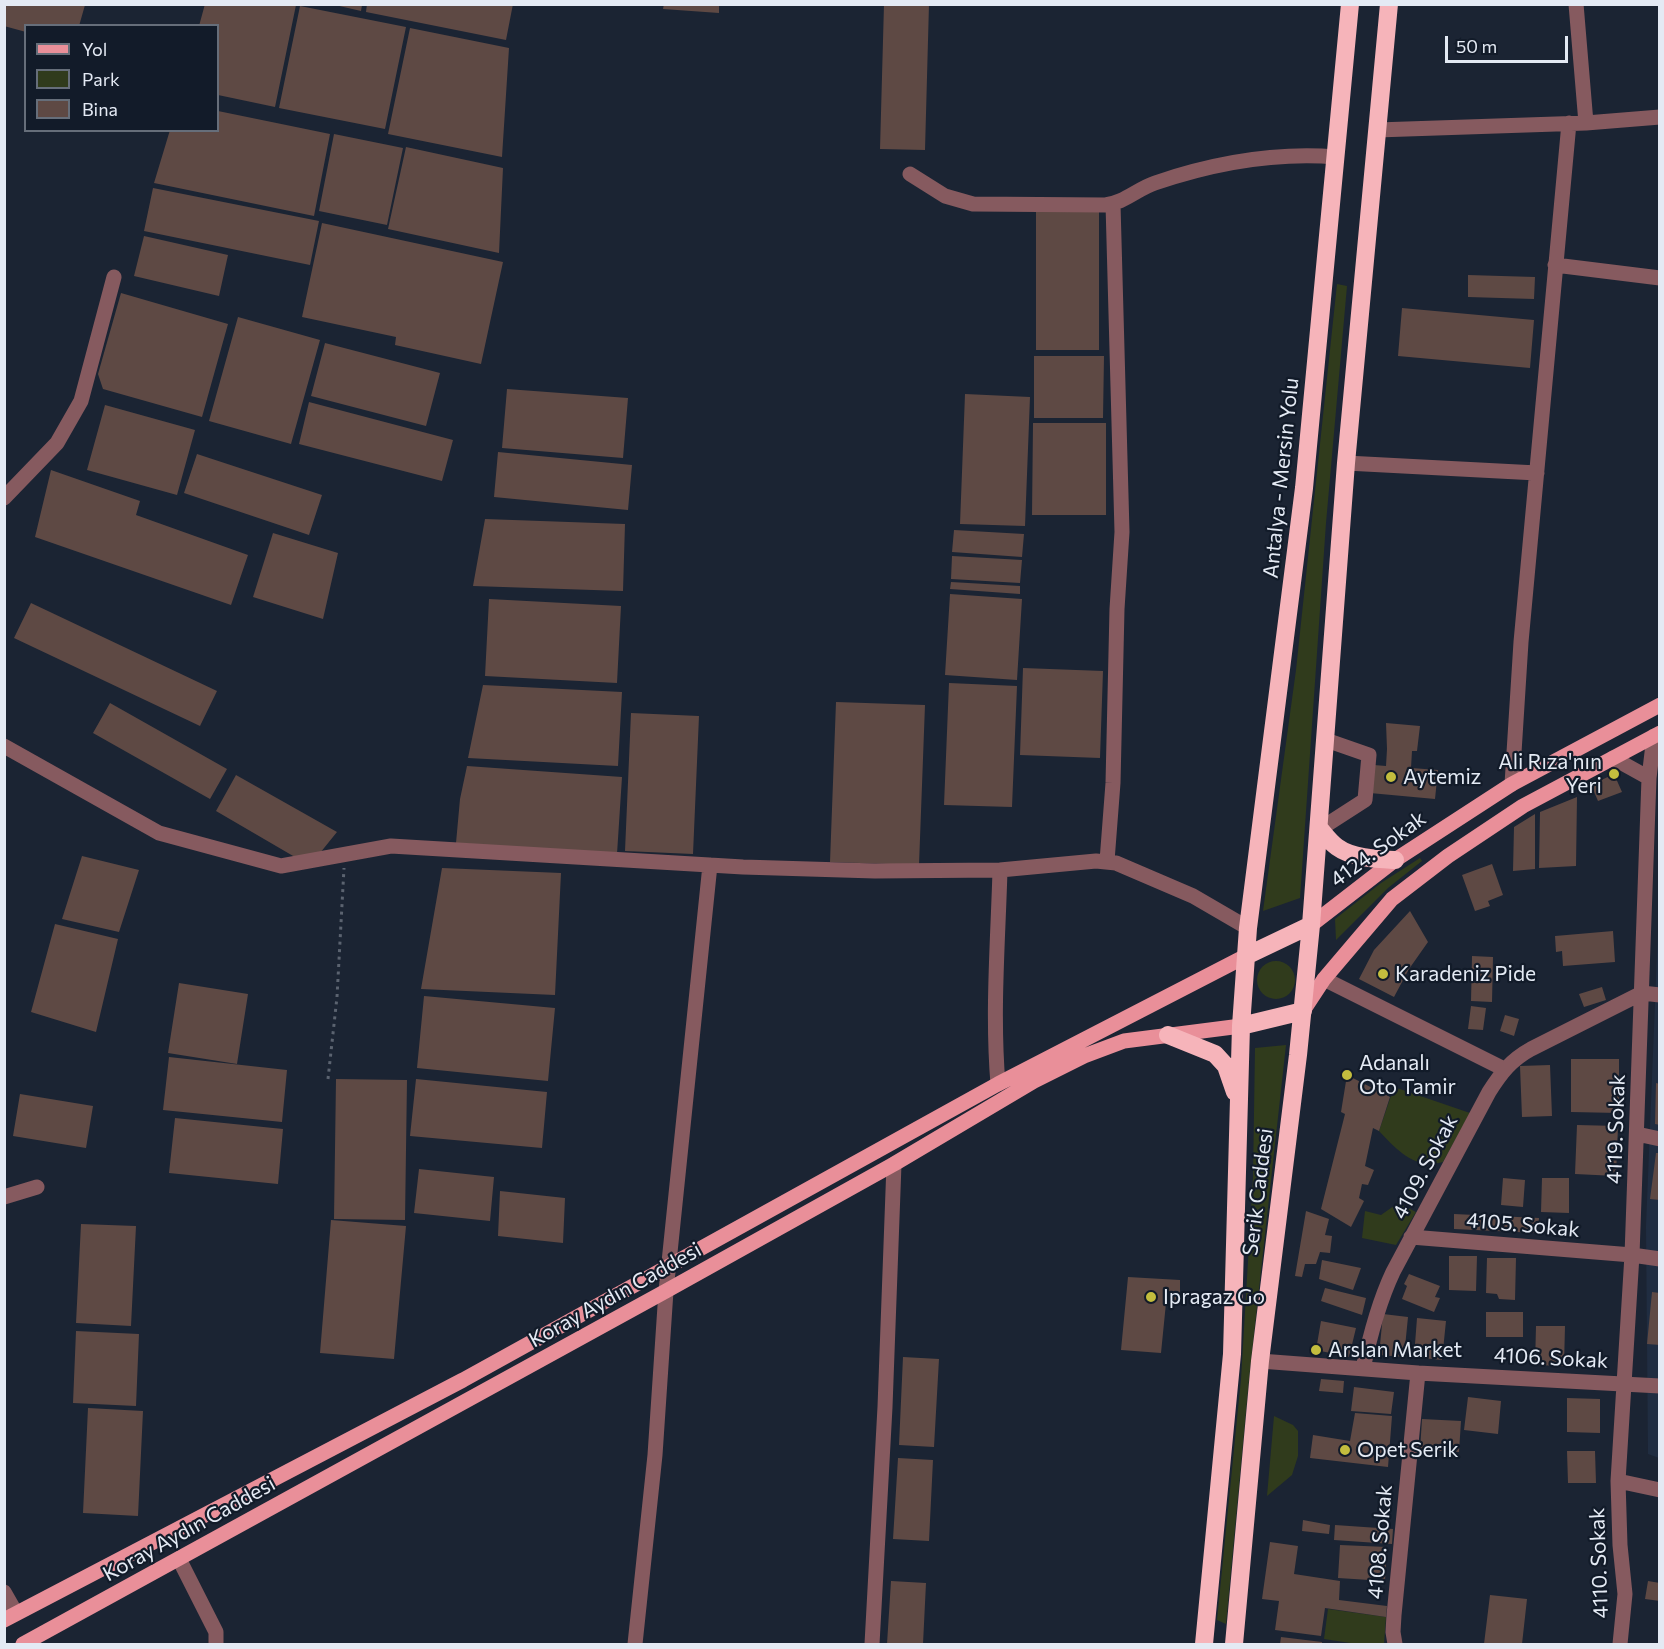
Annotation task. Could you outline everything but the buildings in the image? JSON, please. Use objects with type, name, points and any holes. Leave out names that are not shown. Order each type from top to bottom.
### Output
[{"type":"highway","name":"Antalya - Mersin Yolu","points":[[1246,956],[1304,488],[1350,4]]},
{"type":"highway","points":[[1246,956],[1311,925],[1347,463],[1389,4]]},
{"type":"highway","points":[[1320,828],[1336,847],[1347,852],[1395,860]]},
{"type":"highway","name":"Serik Caddesi","points":[[1234,1644],[1260,1360],[1303,1011],[1311,925]]},
{"type":"highway","name":"Serik Caddesi","points":[[1204,1644],[1232,1354],[1241,1026],[1246,956]]},
{"type":"highway","points":[[1241,1026],[1303,1011]]},
{"type":"highway","points":[[1168,1035],[1215,1054],[1226,1066],[1239,1102]]},
{"type":"main road","name":"4124. Sokak","points":[[1311,925],[1395,860],[1512,783],[1659,705]]},
{"type":"main road","points":[[1303,1011],[1324,979],[1392,900],[1439,864],[1523,806],[1657,735]]},
{"type":"main road","points":[[10,1616],[463,1380],[998,1084],[1246,956]]},
{"type":"main road","name":"Koray Aydın Caddesi","points":[[23,1644],[666,1291],[894,1164],[1034,1081],[1084,1056],[1124,1041],[1241,1026]]},
{"type":"street","points":[[1576,4],[1586,123]]},
{"type":"street","points":[[1377,130],[1586,123],[1659,117]]},
{"type":"street","points":[[1512,783],[1521,642],[1569,123]]},
{"type":"street","points":[[910,174],[945,196],[973,204],[1113,204],[1153,183],[1241,160],[1289,155],[1336,157]]},
{"type":"street","points":[[1107,861],[1113,783],[1122,532],[1113,204]]},
{"type":"street","points":[[1555,265],[1659,278]]},
{"type":"street","points":[[4,498],[57,443],[81,401],[114,277]]},
{"type":"street","points":[[1347,463],[1536,473]]},
{"type":"street","name":"4119. Sokak","points":[[1618,1481],[1632,1255],[1642,993],[1653,883],[1649,778],[1657,735]]},
{"type":"street","points":[[1320,828],[1365,801],[1369,755],[1326,740]]},
{"type":"street","points":[[4,746],[159,833],[281,866],[391,846],[710,865],[875,871],[1000,870],[1107,861],[1193,896],[1248,928]]},
{"type":"street","points":[[1613,758],[1649,778]]},
{"type":"street","points":[[634,1644],[655,1455],[666,1291],[710,865]]},
{"type":"street","points":[[998,1084],[996,1058],[1000,870]]},
{"type":"street","points":[[1324,979],[1504,1069]]},
{"type":"street","points":[[1642,993],[1659,995]]},
{"type":"street","name":"4109. Sokak","points":[[1363,1369],[1382,1296],[1411,1237],[1489,1092],[1504,1069],[1531,1049],[1642,993]]},
{"type":"street","points":[[1637,1134],[1659,1138]]},
{"type":"street","points":[[872,1644],[885,1407],[894,1164]]},
{"type":"street","points":[[4,1197],[38,1186]]},
{"type":"street","name":"4105. Sokak","points":[[1411,1237],[1659,1259]]},
{"type":"street","name":"4106. Sokak","points":[[1260,1360],[1418,1373],[1659,1386]]},
{"type":"street","name":"4108. Sokak","points":[[1395,1644],[1394,1615],[1418,1373]]},
{"type":"street","points":[[1618,1481],[1659,1490]]},
{"type":"street","name":"4110. Sokak","points":[[1618,1481],[1620,1545],[1625,1594],[1620,1644]]},
{"type":"street","points":[[180,1559],[216,1632],[216,1644]]},
{"type":"street","points":[[4,1592],[10,1616]]},
{"type":"path","points":[[328,1078],[337,997],[345,855]]},
{"type":"shaded area","points":[[1659,905],[1659,1458],[1648,1454],[1646,1226]]},
{"type":"green space","points":[[1337,284],[1347,286],[1326,523],[1300,898],[1263,911],[1296,670]]},
{"type":"green space","points":[[1420,858],[1422,861],[1388,888],[1336,940],[1335,919],[1381,883]]},
{"type":"green space","points":[[1276,961],[1290,966],[1295,980],[1290,994],[1276,999],[1262,994],[1257,980],[1262,966]]},
{"type":"green space","points":[[1286,1045],[1249,1379],[1226,1624],[1217,1620],[1241,1379],[1253,1177],[1255,1048]]},
{"type":"green space","points":[[1394,1087],[1470,1113],[1443,1162],[1433,1164],[1415,1161],[1407,1157],[1379,1131]]},
{"type":"green space","points":[[1398,1203],[1416,1212],[1396,1245],[1362,1238],[1365,1211],[1381,1215]]},
{"type":"green space","points":[[1274,1416],[1293,1425],[1298,1431],[1298,1456],[1292,1475],[1267,1496]]},
{"type":"green space","points":[[1328,1609],[1386,1617],[1384,1644],[1357,1644],[1324,1639]]},
{"type":"place","name":"Ali Rıza'nın Yeri","points":[[1614,774]]},
{"type":"place","name":"Aytemiz","points":[[1391,777]]},
{"type":"place","name":"Karadeniz Pide","points":[[1383,974]]},
{"type":"place","name":"Adanalı Oto Tamir","points":[[1347,1075]]},
{"type":"place","name":"Ipragaz Go","points":[[1151,1297]]},
{"type":"place","name":"Arslan Market","points":[[1316,1350]]},
{"type":"place","name":"Opet Serik","points":[[1345,1450]]}]
